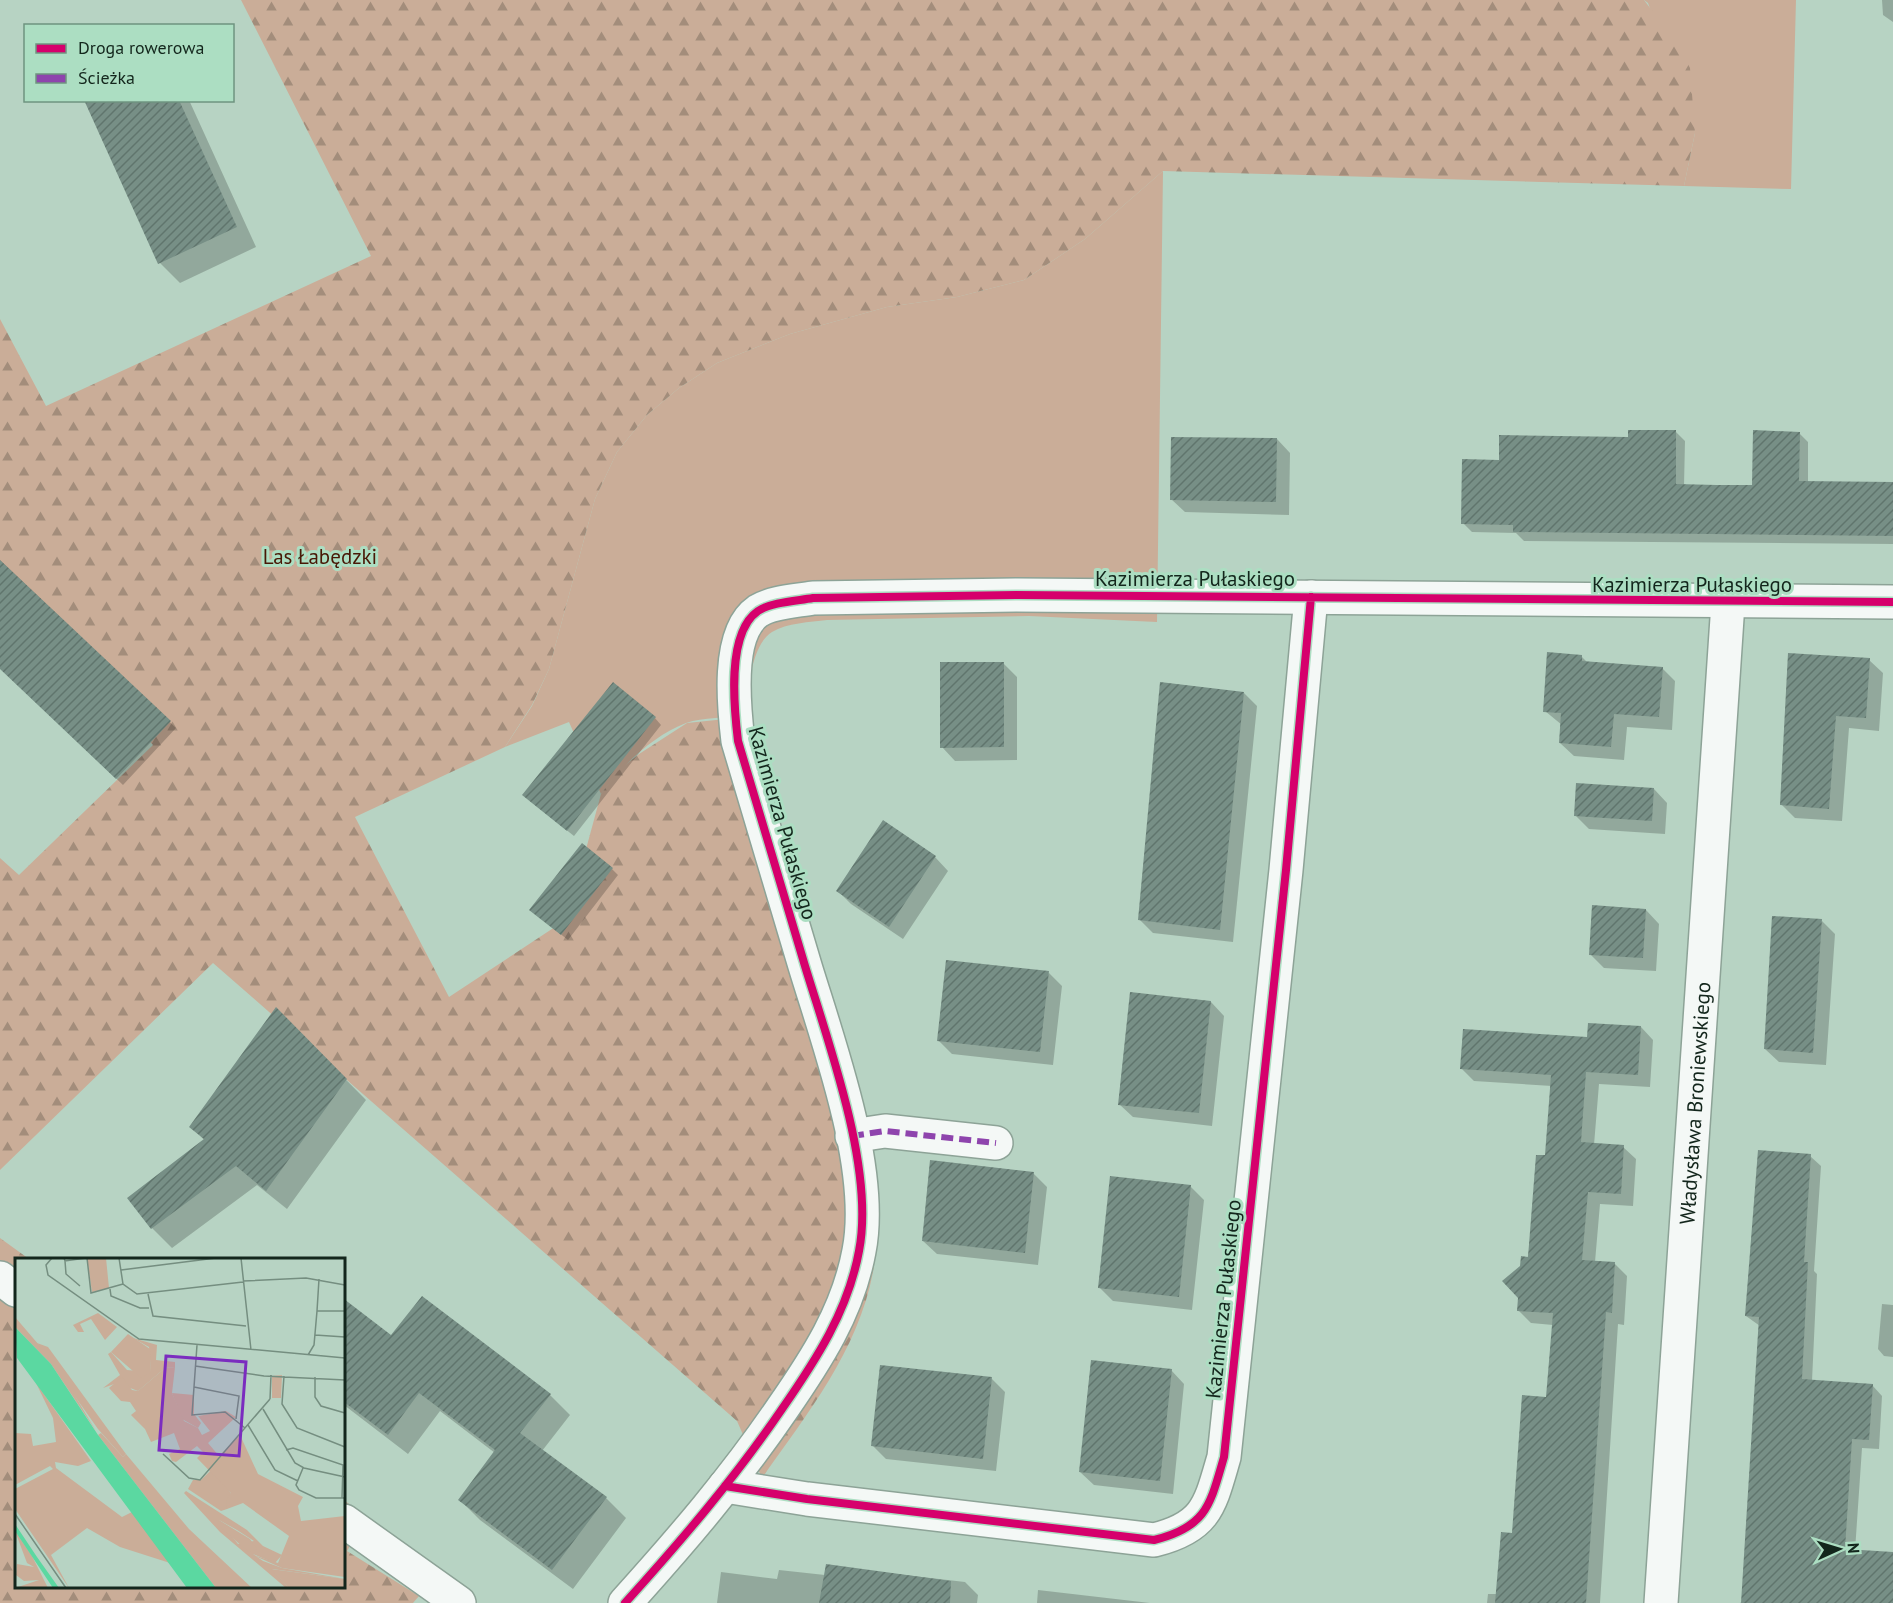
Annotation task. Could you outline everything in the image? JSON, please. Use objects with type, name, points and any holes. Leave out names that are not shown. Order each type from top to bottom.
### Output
[{"type":"street","name":"Kazimierza Pułaskiego","points":[[625,1603],[676,1547],[749,1457],[814,1362],[843,1308],[860,1250],[862,1177],[831,1051],[738,741],[732,694],[735,661],[743,631],[758,611],[813,598],[1016,595],[1728,603],[1893,602]]},
{"type":"street","name":"Kazimierza Pułaskiego","points":[[725,1486],[819,1500],[1154,1540],[1177,1534],[1198,1522],[1213,1496],[1224,1457],[1287,858],[1311,597]]},
{"type":"street","name":"Władysława Broniewskiego","points":[[1661,1603],[1728,603]]},
{"type":"street","points":[[852,1136],[885,1131],[996,1143]]},
{"type":"street","points":[[0,1278],[15,1289]]},
{"type":"street","points":[[345,1522],[459,1603]]},
{"type":"green space","name":"Las Łabędzki","points":[[241,0],[1644,0],[1676,42],[1690,68],[1695,133],[1684,186],[1163,171],[1085,239],[1024,280],[957,297],[887,307],[790,334],[717,363],[679,388],[647,415],[617,452],[595,499],[549,669],[532,705],[505,747],[355,817],[449,997],[567,919],[601,794],[618,771],[639,754],[687,723],[745,717],[875,1198],[873,1272],[856,1329],[829,1381],[762,1478],[737,1421],[213,963],[0,1170],[0,858],[19,875],[153,745],[0,578],[0,319],[46,406],[371,256]]},
{"type":"green space","points":[[1644,0],[1796,0],[1791,189],[1684,186],[1695,133],[1648,3]]},
{"type":"green space","points":[[1163,171],[1157,622],[1029,616],[827,620],[799,623],[772,632],[759,648],[752,671],[746,716],[700,720],[673,729],[639,753],[618,773],[601,794],[569,722],[505,747],[532,706],[549,669],[595,499],[617,452],[647,415],[679,388],[717,363],[790,334],[887,307],[957,297],[1024,280],[1085,239]]},
{"type":"green space","points":[[0,1238],[28,1258],[15,1258],[15,1588],[345,1588],[345,1501],[367,1518],[347,1551],[419,1596],[413,1603],[0,1603]]},
{"type":"building","points":[[85,102],[180,102],[237,227],[158,264]]},
{"type":"building","points":[[1628,430],[1676,430],[1676,484],[1717,485],[1752,485],[1753,430],[1800,432],[1799,481],[1893,482],[1893,536],[1513,532],[1513,525],[1461,524],[1462,459],[1499,460],[1499,435],[1628,437]]},
{"type":"building","points":[[1171,437],[1277,438],[1276,502],[1170,500]]},
{"type":"building","points":[[0,560],[171,721],[116,779],[0,669]]},
{"type":"building","points":[[1547,652],[1582,655],[1582,661],[1663,667],[1659,717],[1614,714],[1611,747],[1559,743],[1561,713],[1543,712]]},
{"type":"building","points":[[1788,653],[1870,658],[1866,718],[1836,716],[1829,809],[1780,805]]},
{"type":"building","points":[[940,662],[1004,662],[1004,747],[940,748]]},
{"type":"building","points":[[613,682],[656,717],[567,831],[522,795]]},
{"type":"building","points":[[1160,682],[1244,692],[1220,930],[1138,920]]},
{"type":"building","points":[[1576,783],[1654,788],[1652,821],[1574,816]]},
{"type":"building","points":[[883,820],[936,856],[889,927],[836,891]]},
{"type":"building","points":[[582,843],[613,868],[561,935],[529,910]]},
{"type":"building","points":[[1592,905],[1646,909],[1643,958],[1589,955]]},
{"type":"building","points":[[1772,916],[1822,919],[1813,1053],[1764,1049]]},
{"type":"building","points":[[946,960],[1049,971],[1040,1052],[937,1041]]},
{"type":"building","points":[[1130,992],[1211,1001],[1199,1113],[1118,1105]]},
{"type":"building","points":[[276,1007],[347,1079],[266,1191],[236,1166],[151,1229],[127,1198],[204,1139],[189,1127]]},
{"type":"building","points":[[1588,1023],[1641,1026],[1638,1075],[1586,1072],[1581,1142],[1624,1145],[1621,1194],[1588,1192],[1582,1260],[1615,1262],[1612,1313],[1606,1312],[1586,1603],[1495,1603],[1501,1532],[1512,1533],[1522,1395],[1546,1397],[1553,1313],[1517,1311],[1518,1298],[1502,1281],[1520,1266],[1521,1256],[1528,1257],[1536,1155],[1545,1155],[1551,1075],[1460,1069],[1463,1029],[1587,1037]]},
{"type":"building","points":[[1758,1150],[1811,1154],[1804,1262],[1808,1262],[1802,1379],[1873,1384],[1869,1440],[1852,1439],[1845,1549],[1893,1552],[1893,1603],[1741,1603],[1759,1317],[1745,1316]]},
{"type":"building","points":[[930,1160],[1034,1172],[1025,1253],[922,1241]]},
{"type":"building","points":[[1110,1176],[1191,1185],[1179,1297],[1098,1288]]},
{"type":"building","points":[[422,1296],[551,1394],[520,1433],[607,1497],[552,1570],[458,1500],[495,1450],[419,1393],[388,1435],[345,1403],[345,1300],[391,1335]]},
{"type":"building","points":[[1091,1360],[1172,1369],[1160,1481],[1079,1472]]},
{"type":"building","points":[[880,1365],[992,1377],[983,1459],[871,1446]]},
{"type":"building","points":[[826,1564],[951,1581],[950,1603],[819,1603]]},
{"type":"marked path","points":[[852,1136],[885,1131],[996,1143]]},
{"type":"cycle path","points":[[625,1603],[687,1533],[764,1435],[795,1391],[839,1314],[854,1273],[859,1251],[862,1219],[861,1183],[847,1108],[738,741],[734,672],[741,636],[748,622],[758,611],[777,604],[813,598],[1016,595],[1893,602]]},
{"type":"cycle path","points":[[725,1486],[807,1499],[1154,1540],[1172,1535],[1185,1528],[1204,1512],[1215,1488],[1224,1457],[1286,870],[1311,597]]}]
